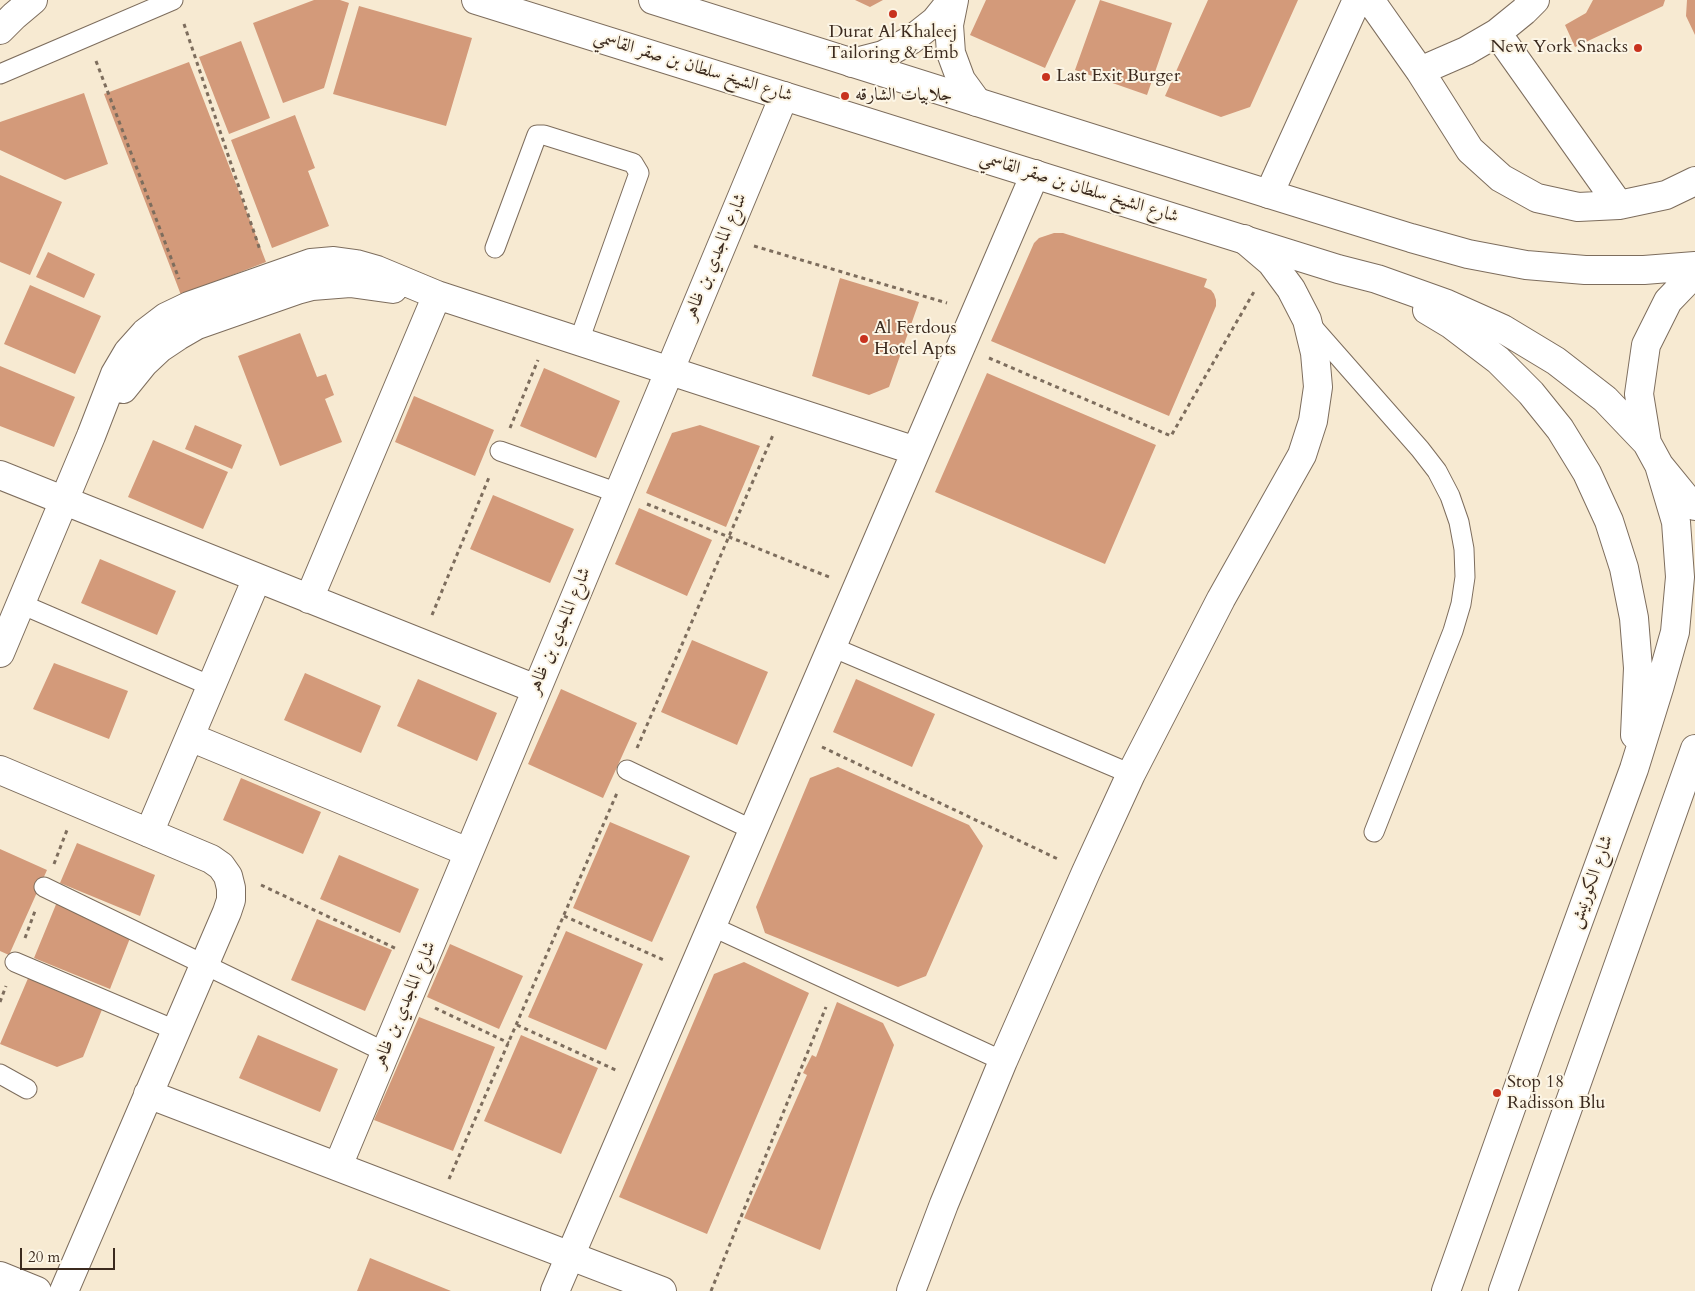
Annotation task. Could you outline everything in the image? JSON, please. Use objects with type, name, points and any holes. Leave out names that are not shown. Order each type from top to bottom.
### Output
[{"type":"street","points":[[0,30],[34,0]]},
{"type":"street","name":"شارع الشيخ سلطان بن صقر القاسمي","points":[[476,0],[1377,279],[1448,304],[1503,330],[1556,361],[1605,399],[1653,454],[1690,503],[1695,506]]},
{"type":"street","points":[[653,0],[689,6],[852,63],[1269,194],[1468,254],[1526,265],[1585,270],[1644,270],[1695,266]]},
{"type":"street","points":[[852,63],[882,55],[911,40],[935,21],[953,0]]},
{"type":"street","points":[[953,0],[949,24],[950,53],[961,80],[977,102]]},
{"type":"street","points":[[1269,194],[1357,0]]},
{"type":"street","points":[[1370,0],[1420,71],[1470,150],[1501,178],[1537,198],[1578,207],[1619,205],[1666,195],[1695,181]]},
{"type":"street","points":[[1420,71],[1466,51],[1497,33],[1535,0]]},
{"type":"street","points":[[1497,33],[1619,205]]},
{"type":"street","name":"شارع الماجدي بن ظاهر","points":[[338,1166],[784,96]]},
{"type":"street","points":[[555,1291],[1035,174]]},
{"type":"street","points":[[911,1291],[944,1204],[1003,1061],[1131,774],[1221,599],[1302,454],[1313,421],[1318,387],[1315,353],[1306,320],[1291,289],[1270,262],[1244,239]]},
{"type":"street","points":[[91,436],[130,380],[160,348],[255,289],[312,263],[334,261],[356,264],[377,270],[436,296],[916,451]]},
{"type":"street","name":"شارع الكورنيش","points":[[1446,1291],[1634,769],[1675,632],[1680,577],[1676,522],[1653,454],[1639,394],[1646,345],[1668,301],[1695,273]]},
{"type":"street","points":[[1377,279],[1452,325],[1498,360],[1531,393],[1560,429],[1587,473],[1609,521],[1624,568],[1634,618],[1638,668],[1634,769]]},
{"type":"street","points":[[0,653],[115,374],[128,352],[145,333],[166,317],[189,306],[255,289]]},
{"type":"street","points":[[309,599],[436,296]]},
{"type":"street","points":[[0,475],[536,689]]},
{"type":"street","points":[[149,833],[257,578]]},
{"type":"street","points":[[190,737],[468,852]]},
{"type":"street","points":[[1503,1291],[1695,749]]},
{"type":"street","points":[[0,770],[211,859],[221,866],[228,876],[231,888],[231,900],[64,1291]]},
{"type":"street","points":[[148,1094],[662,1291]]},
{"type":"street","points":[[0,1276],[37,1291]]},
{"type":"lane","points":[[0,74],[172,0]]},
{"type":"lane","points":[[495,248],[537,135],[544,135],[632,163],[639,173],[579,342]]},
{"type":"lane","points":[[1306,320],[1420,449],[1437,472],[1450,496],[1459,522],[1464,550],[1465,577],[1461,604],[1453,631],[1374,832]]},
{"type":"lane","points":[[500,451],[618,493]]},
{"type":"lane","points":[[21,604],[211,686]]},
{"type":"lane","points":[[832,647],[1131,774]]},
{"type":"lane","points":[[627,770],[753,830]]},
{"type":"lane","points":[[44,887],[385,1052]]},
{"type":"lane","points":[[711,926],[1003,1061]]},
{"type":"lane","points":[[15,962],[175,1030]]},
{"type":"lane","points":[[0,1074],[27,1089]]},
{"type":"path","points":[[182,18],[255,289]]},
{"type":"path","points":[[87,37],[189,306]]},
{"type":"path","points":[[724,237],[976,312]]},
{"type":"path","points":[[961,346],[1170,436],[1270,262]]},
{"type":"path","points":[[421,643],[549,332]]},
{"type":"path","points":[[438,1205],[784,408]]},
{"type":"path","points":[[618,493],[857,588]]},
{"type":"path","points":[[794,734],[1086,872]]},
{"type":"path","points":[[221,866],[423,961]]},
{"type":"path","points":[[564,916],[692,972]]},
{"type":"path","points":[[711,1291],[836,983]]},
{"type":"path","points":[[408,996],[509,1043]]},
{"type":"path","points":[[517,1024],[644,1082]]},
{"type":"building","points":[[314,0],[340,0],[349,3],[324,88],[283,103],[253,23]]},
{"type":"building","points":[[855,0],[883,0],[870,7]]},
{"type":"building","points":[[986,0],[1076,0],[1045,68],[970,35]]},
{"type":"building","points":[[1100,0],[1172,23],[1147,95],[1075,70]]},
{"type":"building","points":[[1208,0],[1298,0],[1250,107],[1221,117],[1165,96]]},
{"type":"building","points":[[1593,0],[1665,0],[1663,6],[1575,47],[1565,25],[1586,13]]},
{"type":"building","points":[[1687,0],[1695,0],[1695,35],[1686,16]]},
{"type":"building","points":[[359,6],[472,38],[446,126],[333,94]]},
{"type":"building","points":[[241,41],[270,118],[229,134],[199,57]]},
{"type":"building","points":[[189,62],[266,262],[181,295],[104,94]]},
{"type":"building","points":[[84,93],[108,164],[65,180],[0,150],[0,122]]},
{"type":"building","points":[[295,115],[315,168],[308,171],[329,226],[272,248],[231,140]]},
{"type":"building","points":[[0,175],[62,202],[30,275],[0,262]]},
{"type":"building","points":[[1054,233],[1063,233],[1207,279],[1204,287],[1211,290],[1214,294],[1216,306],[1169,416],[991,341],[1034,243],[1039,238]]},
{"type":"building","points":[[48,252],[95,274],[84,298],[36,277]]},
{"type":"building","name":"Al Ferdous Hotel Apts","points":[[840,278],[919,302],[889,387],[869,395],[812,376]]},
{"type":"building","points":[[30,285],[101,316],[75,374],[4,344]]},
{"type":"building","points":[[300,333],[317,377],[326,374],[334,395],[325,399],[342,442],[280,466],[238,356]]},
{"type":"building","points":[[0,366],[75,397],[54,447],[0,426]]},
{"type":"building","points":[[544,368],[620,401],[596,458],[520,426]]},
{"type":"building","points":[[987,373],[1156,445],[1105,564],[935,492]]},
{"type":"building","points":[[414,396],[494,430],[475,476],[395,442]]},
{"type":"building","points":[[195,425],[242,445],[232,469],[185,449]]},
{"type":"building","points":[[700,425],[760,446],[726,527],[646,493],[672,433]]},
{"type":"building","points":[[153,440],[228,472],[203,529],[128,497]]},
{"type":"building","points":[[493,495],[574,529],[550,583],[470,549]]},
{"type":"building","points":[[639,508],[712,540],[687,596],[615,564]]},
{"type":"building","points":[[100,559],[176,591],[157,635],[81,603]]},
{"type":"building","points":[[692,640],[768,672],[737,745],[661,712]]},
{"type":"building","points":[[54,663],[128,691],[109,739],[33,709]]},
{"type":"building","points":[[305,673],[381,706],[361,753],[284,720]]},
{"type":"building","points":[[418,679],[497,713],[477,761],[397,726]]},
{"type":"building","points":[[856,679],[935,714],[912,767],[833,732]]},
{"type":"building","points":[[561,689],[637,723],[603,798],[528,764]]},
{"type":"building","points":[[838,767],[969,825],[983,846],[926,976],[898,987],[765,933],[756,907],[810,778]]},
{"type":"building","points":[[241,778],[321,812],[303,854],[223,820]]},
{"type":"building","points":[[610,822],[690,856],[652,942],[573,908]]},
{"type":"building","points":[[77,843],[155,875],[140,916],[60,883]]},
{"type":"building","points":[[0,849],[47,870],[9,955],[0,951]]},
{"type":"building","points":[[339,855],[419,889],[400,933],[320,899]]},
{"type":"building","points":[[57,902],[132,933],[110,989],[34,958]]},
{"type":"building","points":[[317,919],[392,950],[365,1011],[291,980]]},
{"type":"building","points":[[566,931],[643,964],[606,1050],[528,1017]]},
{"type":"building","points":[[450,944],[523,976],[499,1029],[427,997]]},
{"type":"building","points":[[744,962],[809,993],[707,1234],[619,1197],[714,974]]},
{"type":"building","points":[[29,976],[103,1007],[83,1057],[57,1067],[0,1044]]},
{"type":"building","points":[[837,1002],[883,1023],[894,1045],[820,1250],[744,1218],[807,1075],[803,1073],[812,1055],[816,1057]]},
{"type":"building","points":[[419,1017],[495,1047],[453,1151],[374,1120]]},
{"type":"building","points":[[258,1035],[338,1069],[320,1112],[239,1078]]},
{"type":"building","points":[[521,1035],[598,1068],[561,1154],[484,1121]]},
{"type":"building","points":[[370,1258],[451,1291],[357,1291]]},
{"type":"place","name":"Durat Al Khaleej Tailoring & Emb","points":[[893,14]]},
{"type":"place","name":"New York Snacks","points":[[1638,48]]},
{"type":"place","name":"Last Exit Burger","points":[[1046,77]]},
{"type":"place","name":"جلابيات الشارقه","points":[[845,96]]},
{"type":"place","name":"Al Ferdous Hotel Apts","points":[[864,339]]},
{"type":"place","name":"Stop 18 Radisson Blu","points":[[1497,1093]]}]
